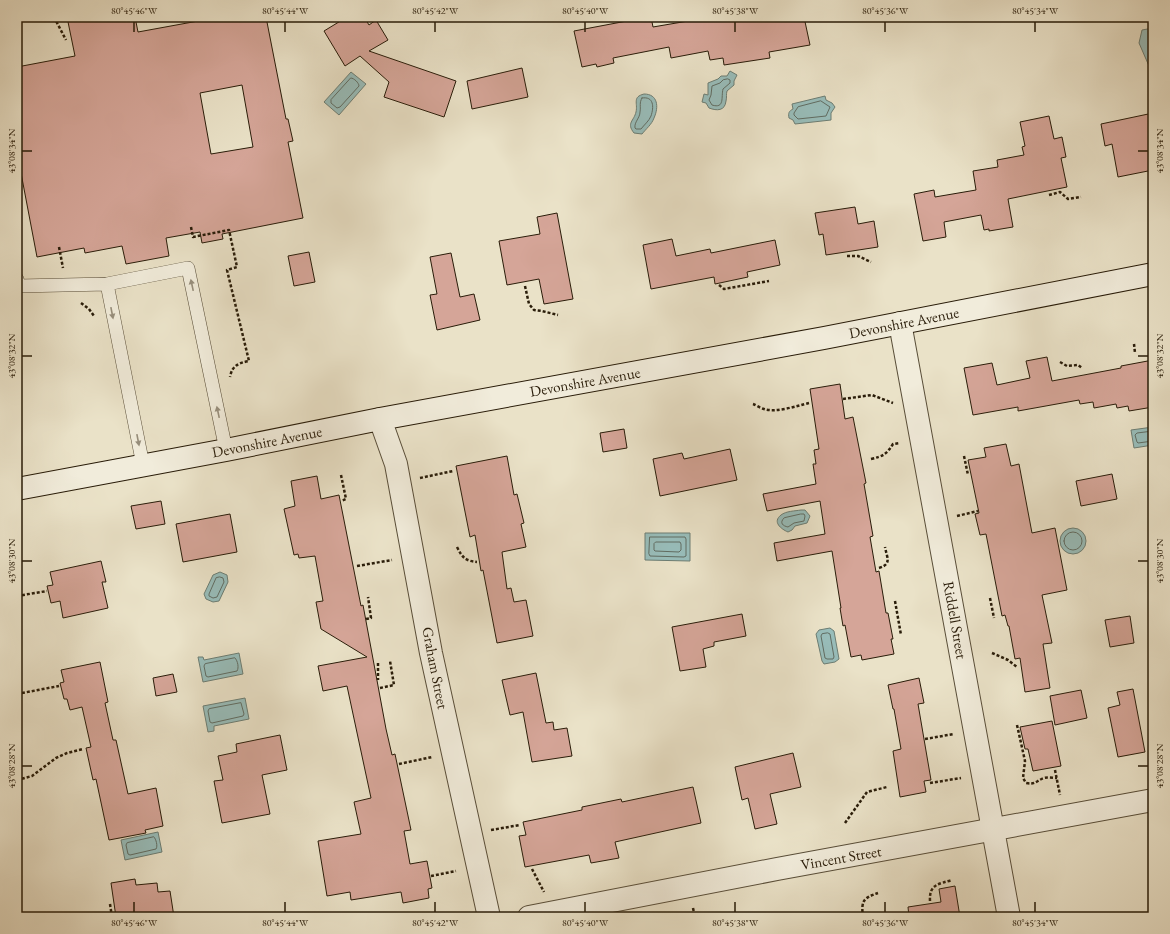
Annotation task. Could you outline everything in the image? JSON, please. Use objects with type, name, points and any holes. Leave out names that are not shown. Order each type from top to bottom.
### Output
[{"type":"street","name":"Devonshire Avenue","points":[[17,489],[226,450],[380,419],[900,323],[1153,274]]},
{"type":"street","name":"Riddell Street","points":[[900,323],[1009,917]]},
{"type":"street","name":"Graham Street","points":[[380,419],[396,464],[400,482],[431,653],[489,917]]},
{"type":"street","name":"Vincent Street","points":[[529,917],[1153,800]]},
{"type":"lane","points":[[17,280],[18,286],[107,284],[188,268],[226,450]]},
{"type":"lane","points":[[107,284],[143,465]]},
{"type":"path","points":[[54,17],[66,40]]},
{"type":"path","points":[[1049,195],[1060,192],[1068,199],[1081,197]]},
{"type":"path","points":[[191,228],[193,237],[229,230],[237,267],[227,270],[249,361],[239,363],[231,371],[230,378]]},
{"type":"path","points":[[59,247],[70,301],[81,302],[89,309],[96,319]]},
{"type":"path","points":[[847,256],[858,256],[871,262]]},
{"type":"path","points":[[719,285],[724,289],[769,281]]},
{"type":"path","points":[[525,286],[529,304],[534,310],[542,310],[558,315]]},
{"type":"path","points":[[1134,344],[1135,353]]},
{"type":"path","points":[[1060,362],[1067,366],[1078,365],[1082,368]]},
{"type":"path","points":[[843,399],[872,395],[892,403],[914,400]]},
{"type":"path","points":[[753,404],[768,410],[809,403]]},
{"type":"path","points":[[871,459],[880,457],[887,453],[893,444],[921,439]]},
{"type":"path","points":[[964,456],[968,475]]},
{"type":"path","points":[[400,482],[453,471]]},
{"type":"path","points":[[341,475],[346,500],[341,501]]},
{"type":"path","points":[[953,518],[978,511]]},
{"type":"path","points":[[457,547],[462,557],[467,560],[477,562]]},
{"type":"path","points":[[879,568],[886,566],[888,561],[885,547]]},
{"type":"path","points":[[357,566],[393,559]]},
{"type":"path","points":[[17,596],[47,591]]},
{"type":"path","points":[[366,619],[371,618],[368,597]]},
{"type":"path","points":[[990,598],[994,618]]},
{"type":"path","points":[[895,601],[901,635]]},
{"type":"path","points":[[992,653],[1008,660],[1016,667]]},
{"type":"path","points":[[380,688],[394,685],[390,661]]},
{"type":"path","points":[[378,663],[378,680]]},
{"type":"path","points":[[17,694],[59,686]]},
{"type":"path","points":[[1017,725],[1025,761],[1023,778],[1026,783],[1031,784],[1042,778],[1048,777],[1057,778]]},
{"type":"path","points":[[925,739],[975,731]]},
{"type":"path","points":[[17,780],[32,776],[56,758],[82,749]]},
{"type":"path","points":[[399,764],[433,757]]},
{"type":"path","points":[[1055,770],[1061,800]]},
{"type":"path","points":[[930,783],[983,774]]},
{"type":"path","points":[[846,823],[866,792],[887,787]]},
{"type":"path","points":[[471,834],[520,825]]},
{"type":"path","points":[[431,876],[462,869]]},
{"type":"path","points":[[930,901],[930,893],[933,888],[952,880]]},
{"type":"path","points":[[863,917],[862,908],[866,897],[878,893]]},
{"type":"path","points":[[110,904],[112,917]]},
{"type":"water","points":[[1153,28],[1153,65],[1149,66],[1139,43],[1142,30]]},
{"type":"water","points":[[730,71],[737,75],[734,85],[727,91],[724,107],[718,110],[709,108],[706,103],[702,102],[704,94],[708,95],[708,83],[718,79],[721,76],[727,76]]},
{"type":"water","points":[[351,72],[366,84],[339,115],[324,102]]},
{"type":"water","points":[[644,94],[652,96],[655,99],[657,106],[656,114],[652,122],[642,134],[634,133],[631,127],[631,122],[636,112],[636,101],[640,95]]},
{"type":"water","points":[[825,96],[826,100],[832,103],[835,107],[831,113],[831,120],[795,124],[793,120],[789,118],[789,112],[793,109],[792,104]]},
{"type":"water","points":[[1153,427],[1153,445],[1134,448],[1131,430]]},
{"type":"water","points":[[805,510],[810,516],[807,523],[795,526],[788,532],[778,525],[777,520],[781,515],[788,512]]},
{"type":"water","points":[[1073,528],[1082,532],[1086,541],[1082,550],[1073,554],[1064,550],[1060,541],[1064,532]]},
{"type":"water","points":[[645,533],[690,533],[690,561],[645,560]]},
{"type":"water","points":[[220,572],[227,575],[228,582],[219,601],[213,602],[206,599],[204,594],[213,575]]},
{"type":"water","points":[[830,628],[834,631],[839,659],[835,662],[824,664],[816,634],[819,630]]},
{"type":"water","points":[[239,653],[243,674],[203,682],[198,657],[203,657],[204,660]]},
{"type":"water","points":[[245,698],[249,719],[214,726],[214,731],[208,732],[203,706]]},
{"type":"water","points":[[158,832],[162,852],[125,860],[121,840]]},
{"type":"building","points":[[67,17],[135,17],[138,32],[220,17],[266,17],[286,119],[288,119],[293,141],[288,142],[303,218],[222,234],[223,239],[202,243],[200,232],[166,238],[169,256],[126,264],[122,246],[85,253],[84,248],[37,257],[17,152],[17,67],[75,56]],"holes":[[[242,85],[253,147],[211,154],[200,93]]]},
{"type":"building","points":[[347,17],[364,17],[369,25],[376,20],[388,40],[369,51],[456,81],[444,117],[384,97],[389,82],[360,56],[345,66],[324,31]]},
{"type":"building","points":[[651,17],[653,27],[688,21],[688,17],[804,17],[810,45],[769,52],[770,58],[724,65],[723,58],[710,60],[708,51],[671,58],[669,47],[613,58],[614,63],[597,67],[596,64],[582,67],[574,31]]},
{"type":"building","points":[[522,68],[528,97],[472,109],[467,81]]},
{"type":"building","points":[[1153,113],[1153,170],[1118,177],[1112,144],[1105,146],[1101,124]]},
{"type":"building","points":[[1049,116],[1054,139],[1062,137],[1066,157],[1061,158],[1067,187],[1008,199],[1013,227],[989,231],[989,229],[984,230],[981,215],[944,222],[946,237],[923,241],[914,194],[934,190],[935,197],[976,190],[973,171],[998,167],[997,160],[1024,155],[1022,147],[1025,146],[1020,122]]},
{"type":"building","points":[[855,207],[858,224],[874,221],[878,247],[826,255],[823,234],[819,235],[815,213]]},
{"type":"building","points":[[557,213],[573,299],[544,304],[539,279],[507,285],[499,241],[540,234],[537,217]]},
{"type":"building","points":[[672,239],[676,256],[710,249],[711,253],[775,240],[780,265],[747,272],[748,277],[715,284],[714,277],[651,289],[643,245]]},
{"type":"building","points":[[309,252],[315,282],[294,286],[288,256]]},
{"type":"building","points":[[451,253],[460,297],[474,294],[480,320],[437,330],[430,295],[437,294],[430,257]]},
{"type":"building","points":[[1047,357],[1052,381],[1121,368],[1121,366],[1153,360],[1153,407],[1129,411],[1128,406],[1117,408],[1116,404],[1094,408],[1093,402],[1080,404],[1079,400],[1018,411],[1018,407],[973,415],[964,368],[992,363],[997,385],[1030,378],[1026,361]]},
{"type":"building","points":[[840,384],[845,419],[853,417],[866,483],[864,484],[873,536],[870,537],[876,572],[879,571],[886,613],[888,613],[893,639],[891,639],[894,654],[862,660],[861,655],[851,657],[845,625],[843,626],[832,551],[777,561],[774,543],[825,534],[820,501],[767,511],[763,494],[816,484],[813,464],[816,464],[814,450],[819,449],[810,389]]},
{"type":"building","points":[[624,429],[627,448],[603,452],[600,433]]},
{"type":"building","points":[[1006,444],[1011,466],[1019,464],[1032,533],[1055,528],[1067,590],[1042,595],[1052,643],[1043,644],[1050,688],[1025,692],[1020,658],[1015,659],[1009,626],[1005,615],[1002,616],[986,534],[980,535],[975,514],[979,513],[968,460],[986,457],[984,448]]},
{"type":"building","points":[[730,449],[737,480],[660,496],[653,459],[682,453],[684,459]]},
{"type":"building","points":[[507,456],[514,495],[517,494],[524,523],[521,524],[526,547],[502,552],[507,589],[511,588],[514,602],[526,600],[533,636],[497,643],[483,570],[481,571],[475,535],[470,537],[456,466]]},
{"type":"building","points":[[1112,474],[1117,499],[1081,506],[1076,481]]},
{"type":"building","points":[[317,476],[321,499],[339,495],[361,606],[363,605],[386,729],[392,755],[395,754],[411,830],[404,831],[410,864],[427,861],[432,888],[428,889],[429,898],[403,903],[401,892],[351,900],[350,892],[327,896],[318,841],[361,834],[354,802],[371,798],[347,686],[323,691],[318,666],[367,657],[321,629],[316,602],[323,601],[315,556],[299,558],[298,554],[294,555],[284,509],[295,506],[291,481]]},
{"type":"building","points":[[161,501],[165,524],[136,529],[131,506]]},
{"type":"building","points":[[230,514],[237,552],[183,562],[176,524]]},
{"type":"building","points":[[101,561],[106,582],[102,582],[108,608],[63,618],[60,601],[51,603],[47,586],[53,585],[50,572]]},
{"type":"building","points":[[742,614],[746,636],[714,642],[714,646],[703,649],[706,667],[680,671],[672,627]]},
{"type":"building","points":[[1130,616],[1134,643],[1110,647],[1105,620]]},
{"type":"building","points":[[100,662],[108,702],[105,703],[113,740],[116,740],[128,794],[156,788],[163,826],[145,830],[146,833],[109,840],[96,779],[93,780],[86,748],[91,747],[82,707],[70,710],[67,699],[64,699],[60,683],[64,682],[61,670]]},
{"type":"building","points":[[536,673],[546,723],[553,722],[554,730],[567,728],[572,756],[532,762],[523,712],[510,715],[502,680]]},
{"type":"building","points":[[173,674],[177,692],[156,696],[153,678]]},
{"type":"building","points":[[919,678],[924,703],[918,704],[931,780],[924,781],[926,792],[900,797],[893,751],[901,749],[888,685]]},
{"type":"building","points":[[1133,689],[1145,752],[1118,757],[1108,708],[1120,705],[1117,692]]},
{"type":"building","points":[[1081,690],[1087,718],[1055,725],[1050,696]]},
{"type":"building","points":[[1052,721],[1061,766],[1033,771],[1028,749],[1025,749],[1020,727]]},
{"type":"building","points":[[280,735],[287,770],[262,775],[270,814],[222,823],[214,781],[223,780],[218,756],[237,752],[236,744]]},
{"type":"building","points":[[793,753],[801,787],[770,794],[777,824],[755,829],[748,798],[742,800],[735,767]]},
{"type":"building","points":[[693,787],[701,823],[615,842],[619,858],[591,863],[589,855],[525,867],[519,836],[526,835],[523,822],[582,810],[582,807],[621,799],[622,802]]},
{"type":"building","points":[[135,879],[136,885],[157,883],[158,892],[170,891],[174,917],[116,917],[111,883]]},
{"type":"building","points":[[955,886],[960,917],[909,917],[908,907],[941,902],[939,889]]}]
